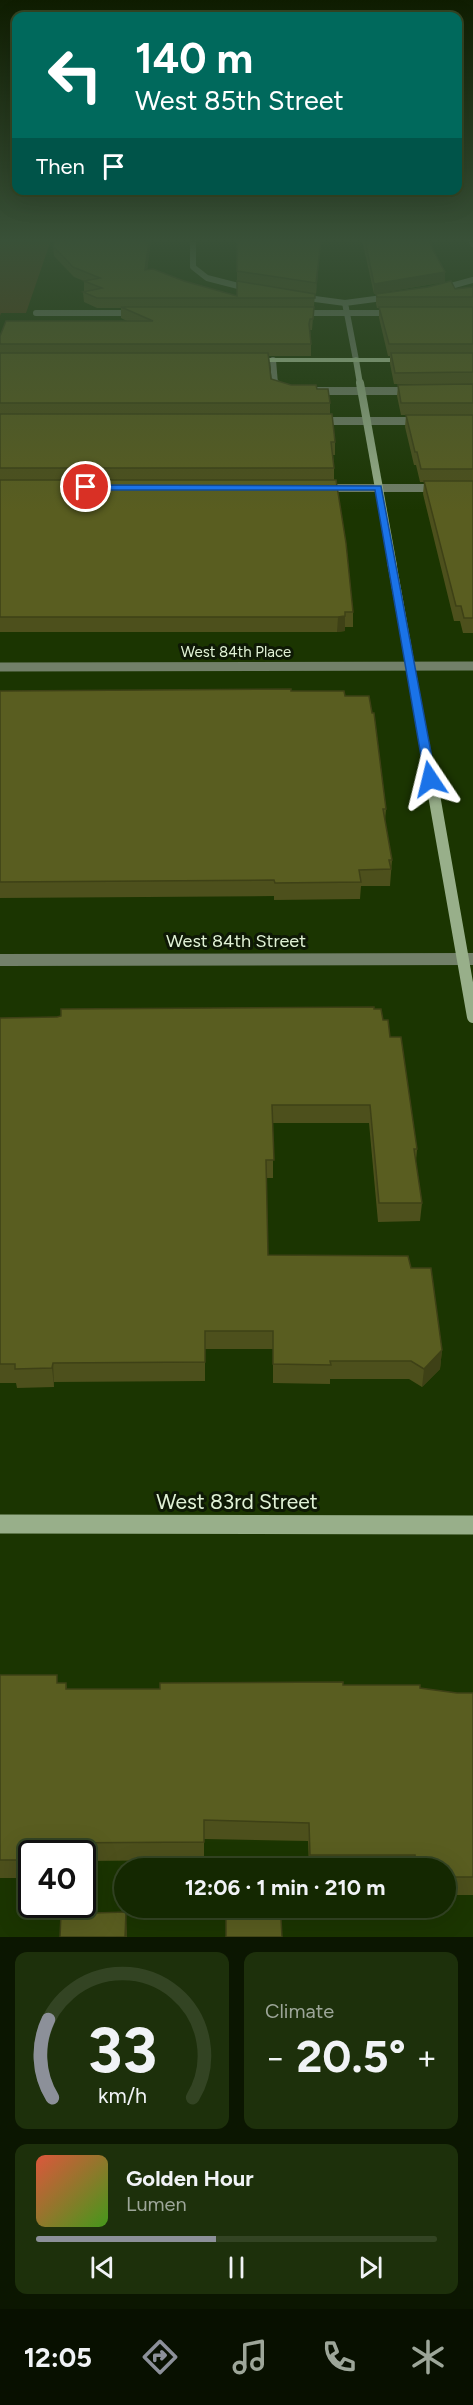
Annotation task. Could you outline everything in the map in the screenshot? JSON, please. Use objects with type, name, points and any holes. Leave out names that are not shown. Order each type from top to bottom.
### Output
[{"type":"main road","points":[[240,360],[419,360]]},
{"type":"street","points":[[350,330],[410,666],[468,959],[473,1017]]},
{"type":"street","points":[[273,360],[274,387],[291,391]]},
{"type":"street","points":[[303,391],[419,391]]},
{"type":"street","points":[[307,421],[426,421]]},
{"type":"street","points":[[308,488],[473,488]]},
{"type":"street","name":"West 84th Place","points":[[0,667],[473,666]]},
{"type":"street","name":"West 84th Street","points":[[0,960],[468,959]]},
{"type":"street","name":"West 83rd Street","points":[[0,1524],[473,1525]]},
{"type":"building","points":[[2,330],[310,330],[311,344],[0,344]]},
{"type":"building","points":[[385,330],[473,330],[473,344],[389,344]]},
{"type":"building","points":[[0,353],[268,353],[271,379],[291,385],[316,385],[317,389],[328,389],[330,403],[0,403]]},
{"type":"building","points":[[391,353],[473,353],[473,372],[395,373]]},
{"type":"building","points":[[473,384],[473,403],[401,403],[398,385]]},
{"type":"building","points":[[0,414],[332,414],[335,442],[331,442],[334,468],[0,468]]},
{"type":"building","points":[[406,415],[473,415],[473,469],[421,469]]},
{"type":"building","points":[[0,480],[336,480],[346,543],[353,612],[345,612],[345,616],[338,617],[0,617]]},
{"type":"building","points":[[424,481],[473,481],[473,618],[464,618],[461,606],[456,606]]},
{"type":"building","points":[[291,689],[291,691],[344,691],[345,696],[369,696],[372,713],[374,713],[386,809],[383,809],[392,860],[389,860],[391,869],[359,870],[361,882],[275,883],[274,880],[0,882],[0,691]]},
{"type":"building","points":[[374,1007],[374,1009],[381,1009],[383,1020],[388,1020],[390,1037],[401,1037],[417,1149],[414,1149],[422,1203],[379,1203],[370,1105],[272,1105],[274,1160],[266,1160],[268,1255],[408,1256],[411,1268],[431,1268],[442,1350],[424,1369],[411,1361],[330,1361],[331,1365],[273,1364],[273,1331],[205,1331],[205,1362],[53,1363],[52,1368],[15,1369],[15,1364],[0,1364],[0,1018],[57,1017],[61,1016],[61,1009]]},
{"type":"building","points":[[0,1675],[57,1675],[57,1683],[66,1683],[66,1689],[160,1689],[160,1683],[343,1682],[343,1685],[420,1685],[420,1688],[473,1693],[473,1877],[456,1877],[456,1858],[415,1858],[415,1855],[310,1855],[309,1823],[204,1820],[204,1842],[96,1843],[96,1840],[18,1840],[18,1860],[0,1860]]},
{"type":"building","points":[[114,1912],[114,1918],[126,1918],[125,1937],[60,1937],[61,1918],[96,1918],[96,1913]]},
{"type":"building","points":[[226,1919],[281,1919],[282,1937],[226,1937]]},
{"type":"route","points":[[86,487],[378,488],[430,779]]}]
